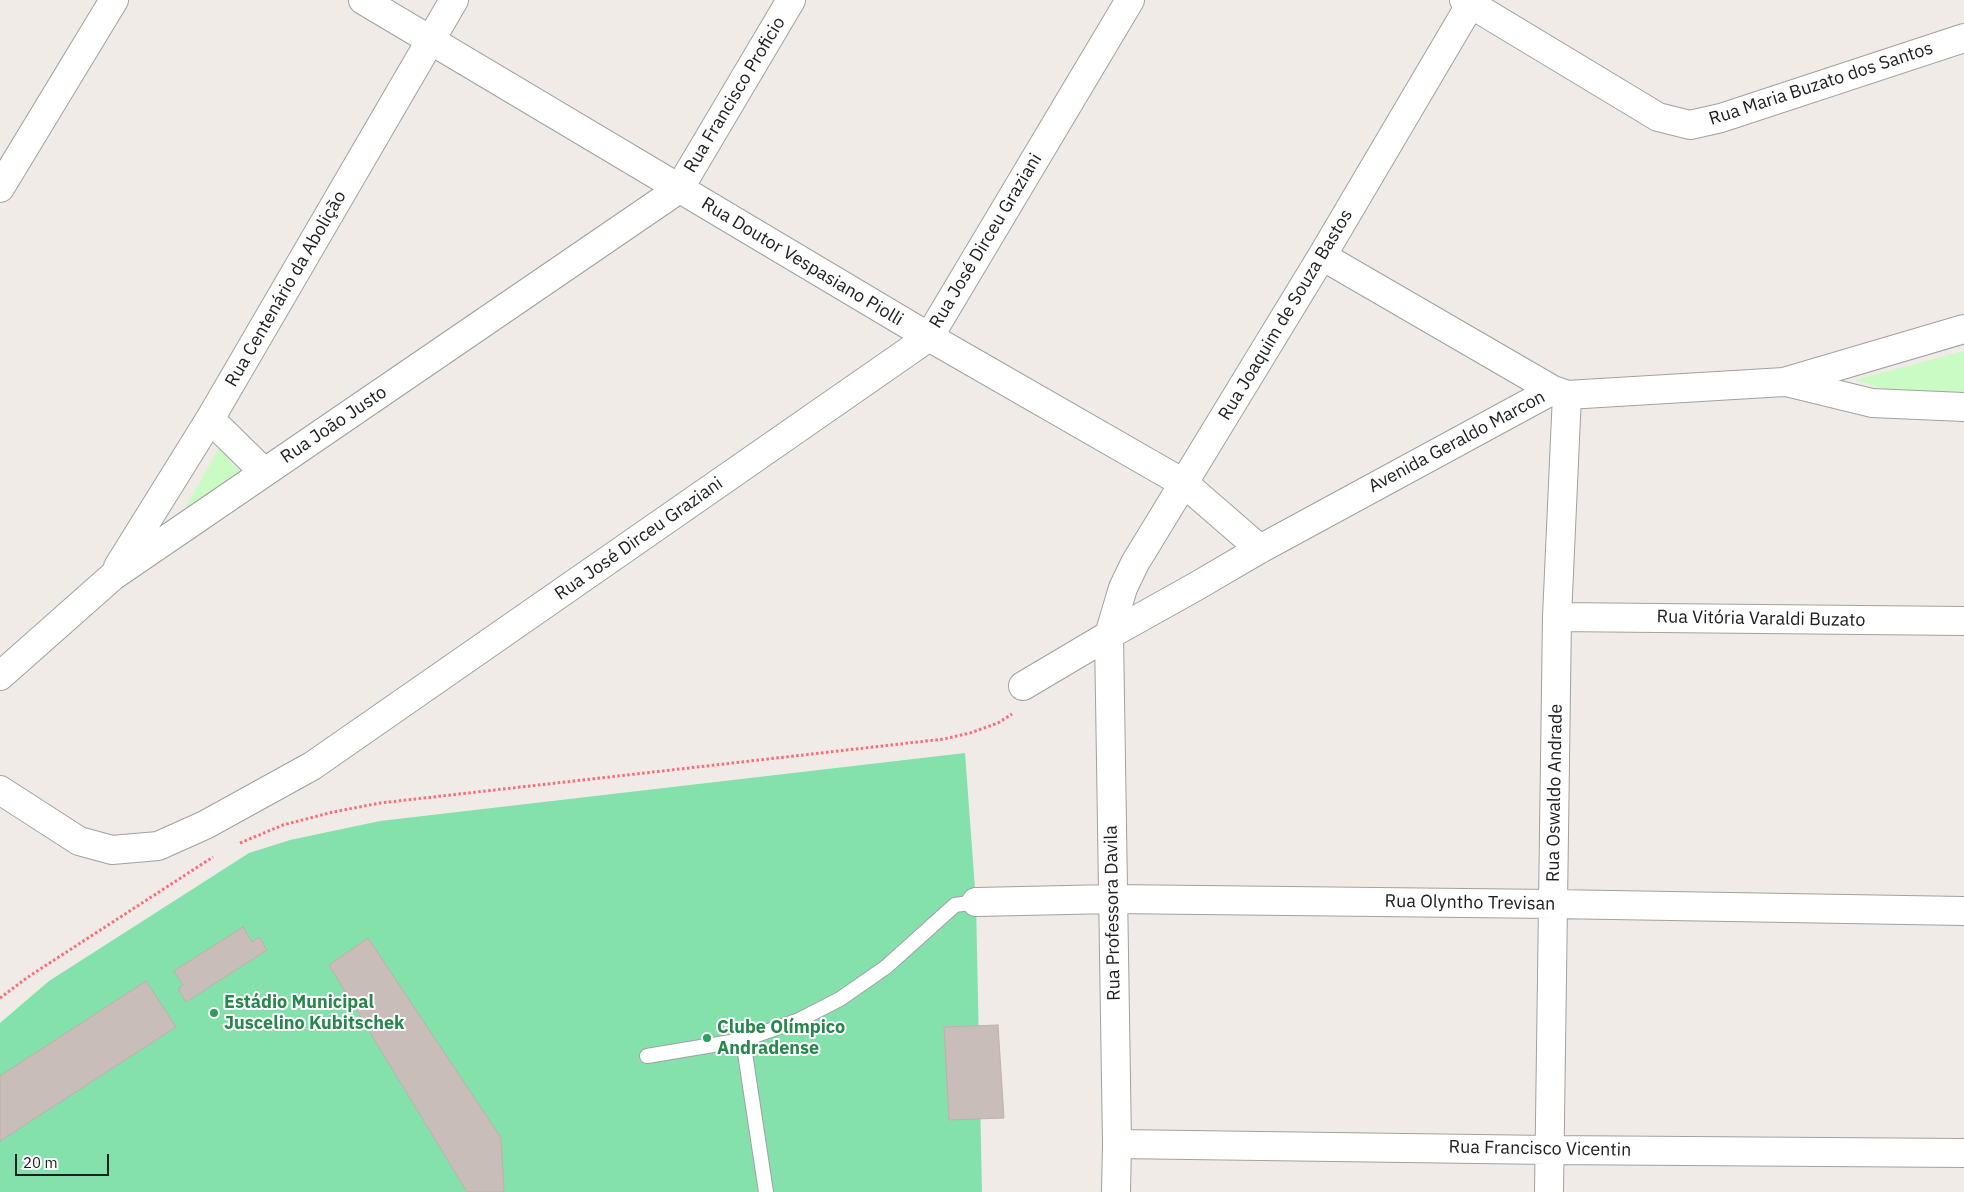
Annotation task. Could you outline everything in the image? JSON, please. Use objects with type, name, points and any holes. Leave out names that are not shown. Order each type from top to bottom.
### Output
[{"type":"street","points":[[0,188],[114,0]]},
{"type":"street","name":"Rua Doutor Vespasiano Piolli","points":[[363,0],[929,337],[1185,484],[1260,548]]},
{"type":"street","name":"Rua Centenário da Abolição","points":[[113,576],[210,419],[454,0]]},
{"type":"street","name":"Rua Francisco Proficio","points":[[679,189],[791,0]]},
{"type":"street","name":"Rua José Dirceu Graziani","points":[[0,790],[79,841],[112,850],[158,846],[205,825],[312,766],[929,337],[1130,0]]},
{"type":"street","name":"Rua Maria Buzato dos Santos","points":[[1469,1],[1658,118],[1690,125],[1721,118],[1964,38]]},
{"type":"street","name":"Rua Joaquim de Souza Bastos","points":[[1109,634],[1123,588],[1135,563],[1185,484],[1322,256],[1469,1]]},
{"type":"street","name":"Rua João Justo","points":[[0,676],[113,576],[679,189]]},
{"type":"street","points":[[1322,256],[1560,392]]},
{"type":"street","name":"Avenida Geraldo Marcon","points":[[1023,686],[1109,634],[1195,587],[1260,548],[1560,392],[1784,382],[1964,329]]},
{"type":"street","points":[[1784,382],[1872,403],[1964,407]]},
{"type":"street","name":"Rua Oswaldo Andrade","points":[[1549,1192],[1560,392]]},
{"type":"street","points":[[210,419],[264,472]]},
{"type":"street","name":"Rua Vitória Varaldi Buzato","points":[[1557,617],[1964,621]]},
{"type":"street","name":"Rua Professora Davila","points":[[1109,634],[1117,1144],[1116,1192]]},
{"type":"street","name":"Rua Olyntho Trevisan","points":[[976,902],[1112,898],[1964,911]]},
{"type":"street","name":"Rua Francisco Vicentin","points":[[1117,1144],[1964,1153]]},
{"type":"lane","points":[[647,1056],[743,1040],[799,1020],[840,999],[886,967],[955,905],[976,902]]},
{"type":"lane","points":[[743,1040],[766,1192]]},
{"type":"path","points":[[236,845],[283,825],[333,812],[380,803],[944,738],[970,733],[998,723],[1014,713]]},
{"type":"path","points":[[0,998],[28,977],[219,854]]},
{"type":"green space","points":[[1964,351],[1964,392],[1885,389],[1855,380]]},
{"type":"green space","points":[[219,448],[241,473],[184,510]]},
{"type":"green space","name":"Clube Olímpico Andradense","points":[[965,753],[976,902],[982,1192],[0,1192],[0,1023],[49,981],[249,853],[290,840],[380,821]]},
{"type":"building","points":[[243,927],[252,942],[259,937],[267,950],[186,1002],[178,989],[183,985],[174,971]]},
{"type":"building","points":[[368,938],[501,1138],[504,1192],[467,1192],[329,965]]},
{"type":"building","points":[[146,981],[176,1027],[0,1141],[0,1076]]},
{"type":"building","points":[[998,1025],[1004,1118],[949,1120],[944,1027]]},
{"type":"place","name":"Estádio Municipal Juscelino Kubitschek","points":[[214,1013]]},
{"type":"place","name":"Clube Olímpico Andradense","points":[[707,1038]]}]
